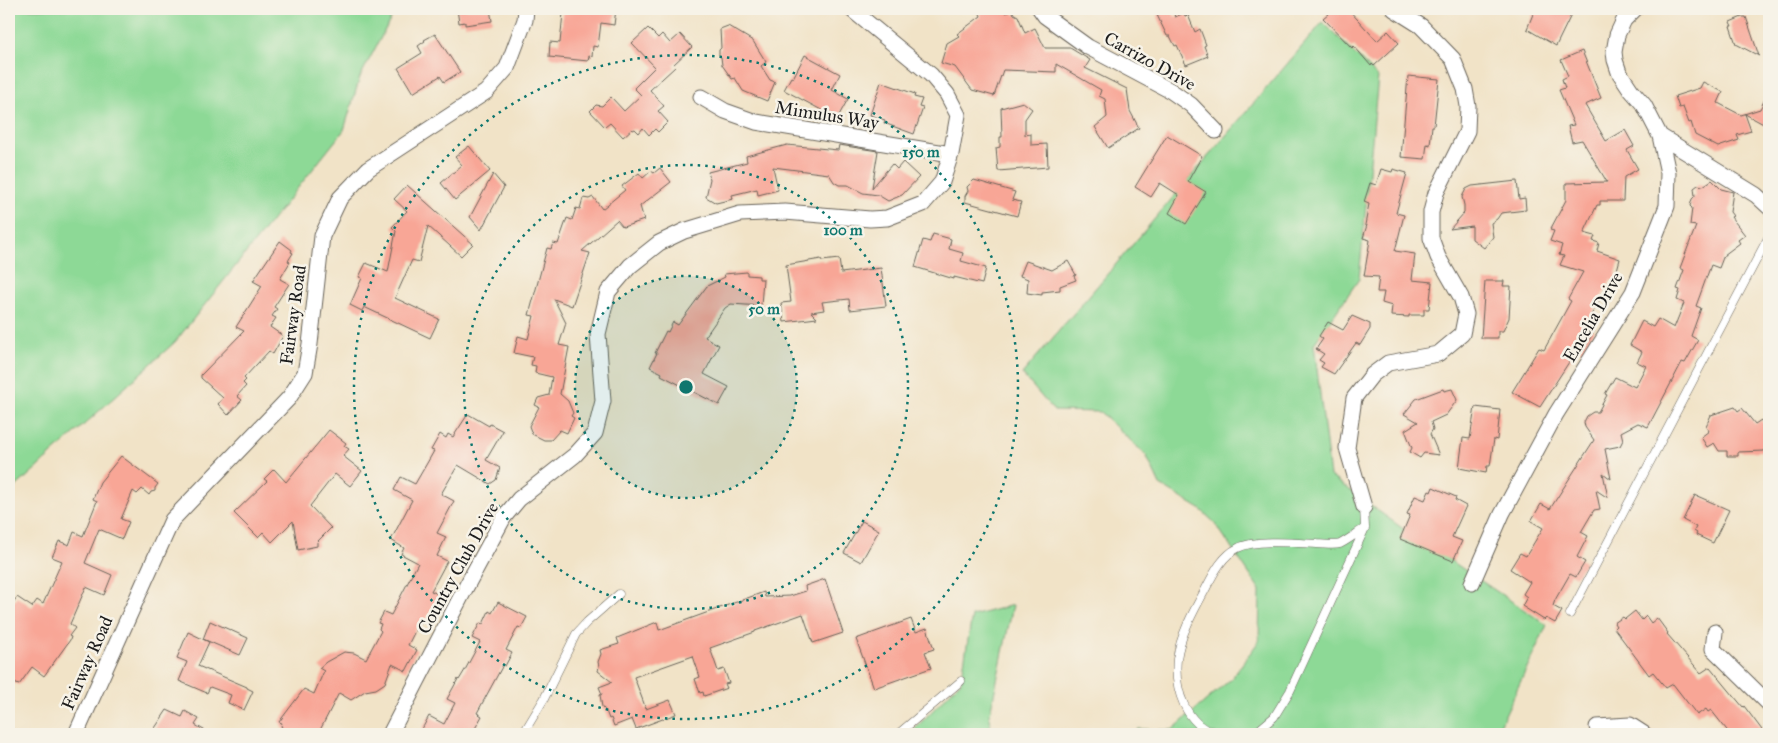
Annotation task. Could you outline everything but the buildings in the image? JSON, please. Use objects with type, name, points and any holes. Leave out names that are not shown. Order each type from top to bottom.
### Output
[{"type":"street","name":"Fairway Road","points":[[76,734],[172,520],[289,398],[305,373],[322,236],[340,198],[368,169],[486,92],[507,68],[525,20],[526,9]]},
{"type":"street","name":"Country Club Drive","points":[[390,734],[504,517],[519,499],[575,455],[595,433],[603,401],[598,334],[608,292],[630,266],[659,243],[684,231],[740,214],[785,212],[870,219],[886,218],[923,204],[942,182],[951,154],[958,115],[948,94],[931,75],[851,9]]},
{"type":"street","name":"Carrizo Drive","points":[[1040,9],[1046,16],[1088,47],[1171,91],[1191,104],[1216,131]]},
{"type":"street","points":[[1364,507],[1347,448],[1354,398],[1372,375],[1388,363],[1438,354],[1462,334],[1466,314],[1461,297],[1438,257],[1431,238],[1431,212],[1436,192],[1467,131],[1468,106],[1466,89],[1453,59],[1421,26],[1394,9]]},
{"type":"street","name":"Encelia Drive","points":[[1472,583],[1502,514],[1552,423],[1632,292],[1667,206],[1668,173],[1660,136],[1644,104],[1631,90],[1614,60],[1617,35],[1624,20],[1635,9]]},
{"type":"street","name":"Mimulus Way","points":[[701,97],[725,111],[756,122],[951,154]]},
{"type":"street","points":[[1660,136],[1756,195],[1769,207]]},
{"type":"street","points":[[1715,632],[1713,649],[1769,704]]},
{"type":"street","points":[[1597,727],[1630,725],[1644,734]]},
{"type":"lane","points":[[1570,614],[1769,236]]},
{"type":"lane","points":[[1254,734],[1274,717],[1290,691],[1365,528],[1364,507]]},
{"type":"lane","points":[[1216,734],[1210,732],[1194,720],[1185,709],[1180,697],[1178,659],[1181,644],[1195,610],[1216,570],[1228,555],[1238,548],[1253,542],[1338,544],[1365,528]]},
{"type":"lane","points":[[523,734],[544,699],[576,634],[619,594]]},
{"type":"lane","points":[[898,734],[961,681]]},
{"type":"green space","points":[[9,9],[396,9],[360,77],[344,130],[175,342],[9,493]]},
{"type":"green space","points":[[1323,22],[1378,77],[1359,279],[1314,344],[1330,476],[1402,528],[1547,625],[1496,734],[1133,734],[1138,729],[1172,730],[1231,679],[1259,641],[1260,590],[1215,523],[1200,509],[1160,485],[1146,455],[1100,412],[1054,411],[1022,374]]},
{"type":"green space","points":[[1013,605],[989,718],[992,734],[910,734],[961,681],[972,616]]}]
